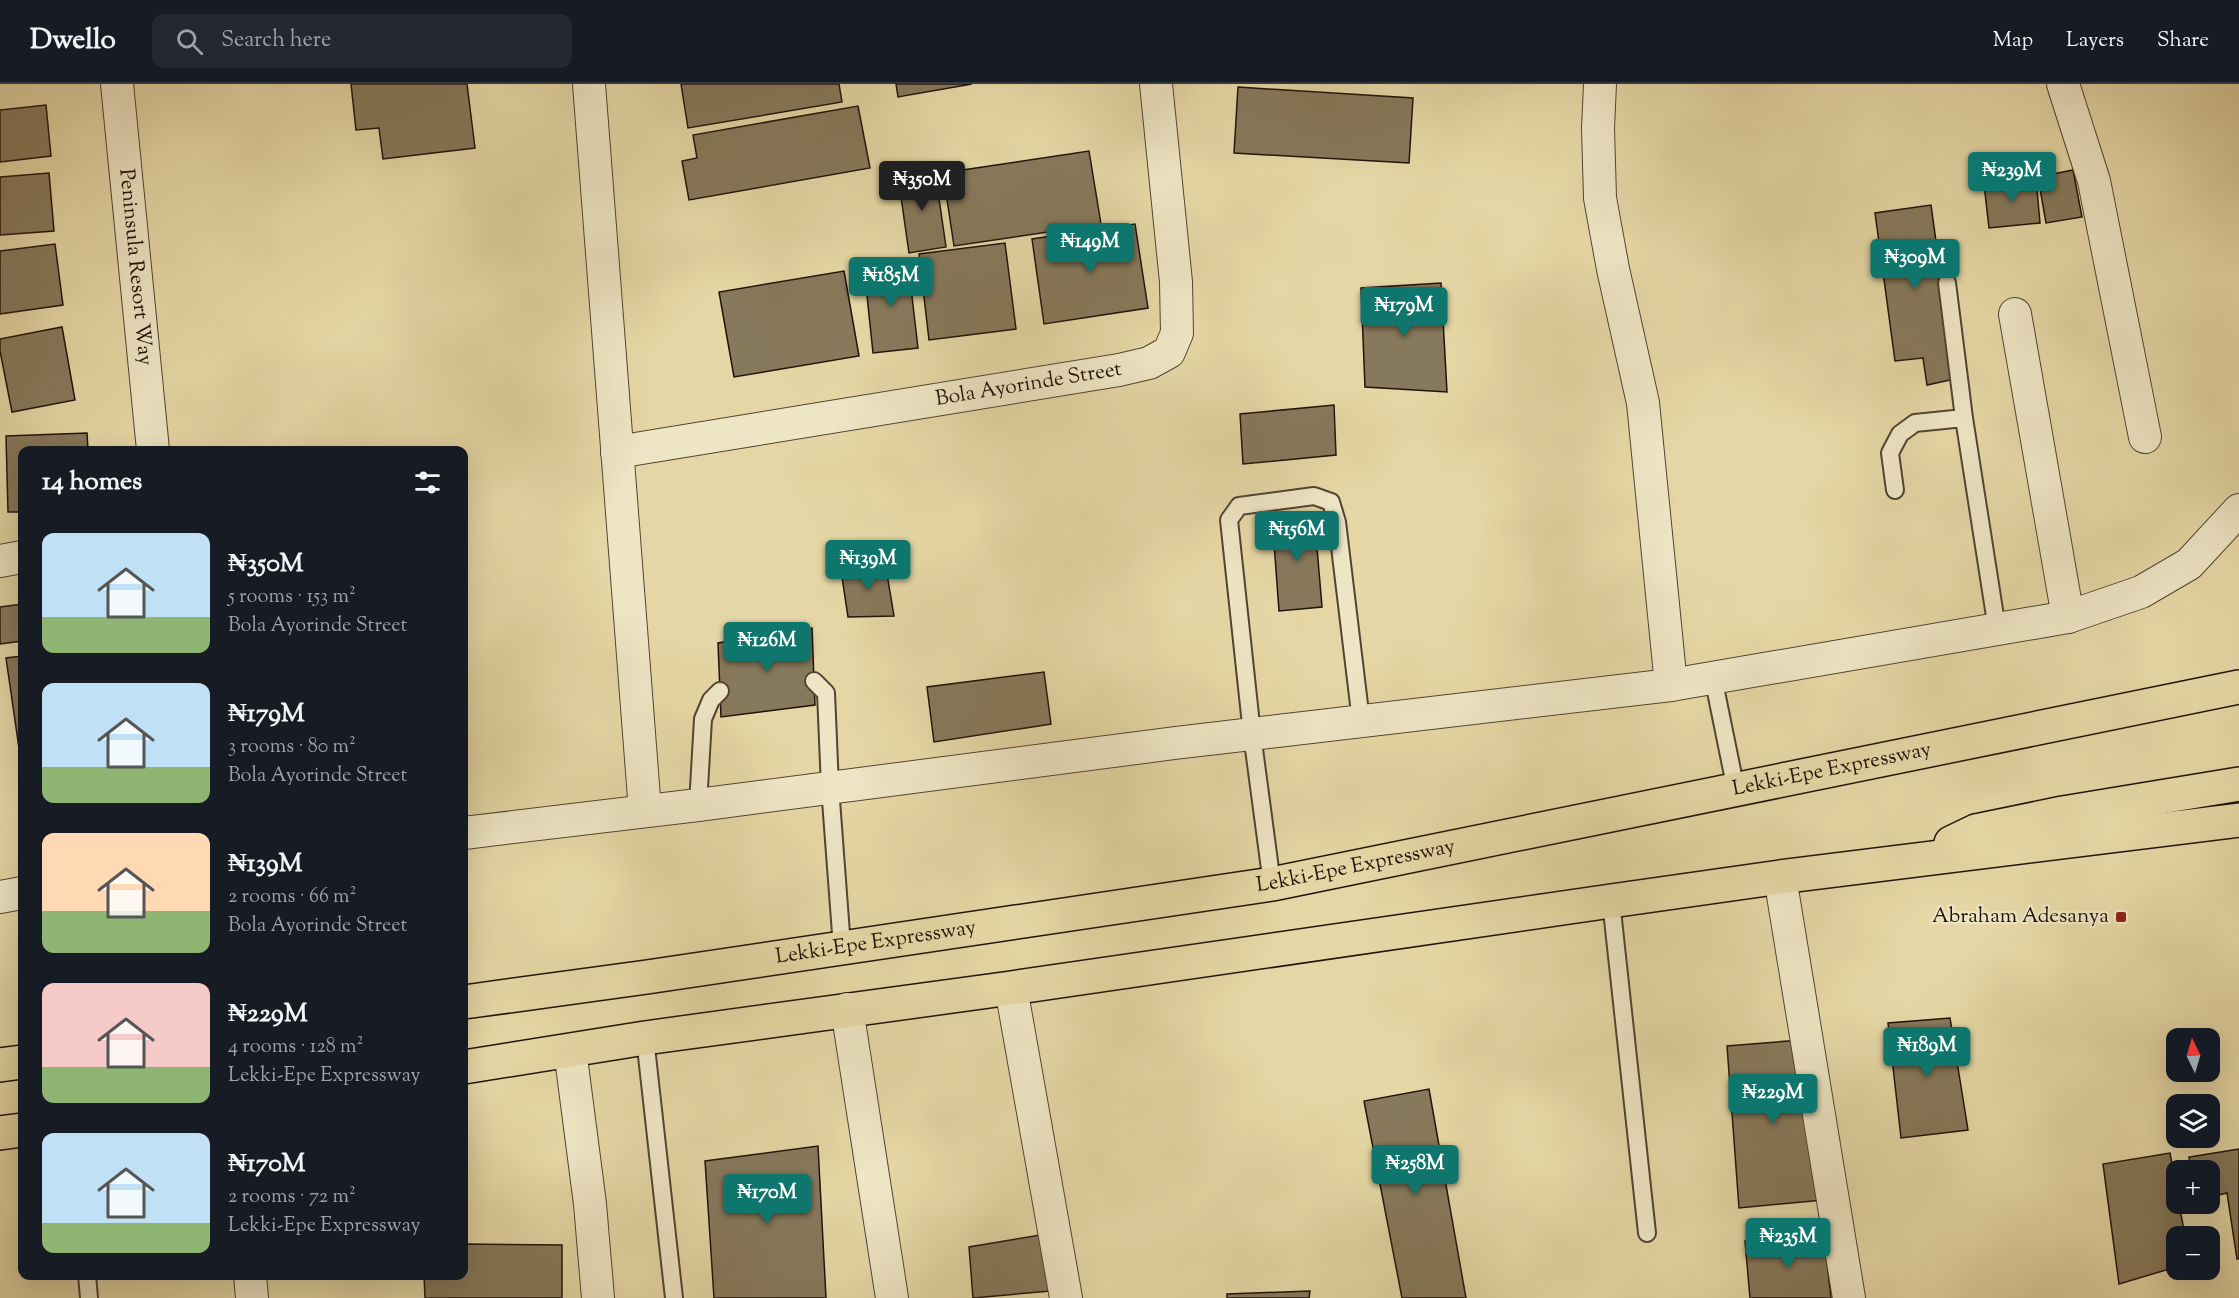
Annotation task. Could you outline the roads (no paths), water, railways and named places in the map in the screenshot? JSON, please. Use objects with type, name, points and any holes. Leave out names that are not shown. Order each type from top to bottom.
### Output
[{"type":"highway","name":"Lekki-Epe Expressway","points":[[468,1001],[1272,884],[2239,687]]},
{"type":"highway","points":[[1914,861],[1976,831],[2062,813],[2239,784]]},
{"type":"highway","points":[[468,1066],[645,1038],[1011,988],[1780,877],[2239,820]]},
{"type":"highway","points":[[0,1065],[18,1063]]},
{"type":"highway","points":[[0,1133],[18,1131]]},
{"type":"street","name":"Peninsula Resort Way","points":[[117,84],[153,446]]},
{"type":"street","points":[[589,84],[645,811]]},
{"type":"street","name":"Bola Ayorinde Street","points":[[617,452],[1119,370],[1149,363],[1169,352],[1178,333],[1176,282],[1156,84]]},
{"type":"street","points":[[1600,84],[1598,128],[1600,198],[1613,269],[1643,403],[1671,685]]},
{"type":"street","points":[[2063,84],[2094,181],[2145,437]]},
{"type":"street","points":[[2015,314],[2068,617]]},
{"type":"street","points":[[468,833],[698,806],[830,787],[1252,734],[1671,685],[1783,668],[2068,617],[2141,592],[2189,564],[2239,510]]},
{"type":"street","points":[[0,561],[18,558]]},
{"type":"street","points":[[1780,877],[1849,1298]]},
{"type":"street","points":[[0,897],[18,894]]},
{"type":"street","points":[[1011,988],[1066,1298]]},
{"type":"street","points":[[848,1009],[892,1298]]},
{"type":"street","points":[[570,1050],[590,1204],[598,1298]]},
{"type":"street","points":[[250,1280],[252,1298]]},
{"type":"lane","points":[[1947,283],[1964,418],[1997,629]]},
{"type":"lane","points":[[1895,490],[1890,453],[1900,434],[1915,423],[1964,418]]},
{"type":"lane","points":[[1272,884],[1252,734],[1229,520],[1239,506],[1314,496],[1331,502],[1337,522],[1361,721]]},
{"type":"lane","points":[[1713,677],[1736,790]]},
{"type":"lane","points":[[814,681],[826,693],[830,787],[842,947]]},
{"type":"lane","points":[[698,806],[703,719],[711,700],[720,691]]},
{"type":"lane","points":[[1611,901],[1647,1233]]},
{"type":"lane","points":[[645,1038],[674,1298]]},
{"type":"lane","points":[[87,1280],[88,1298]]},
{"type":"place","name":"Abraham Adesanya","points":[[2121,917]]}]
